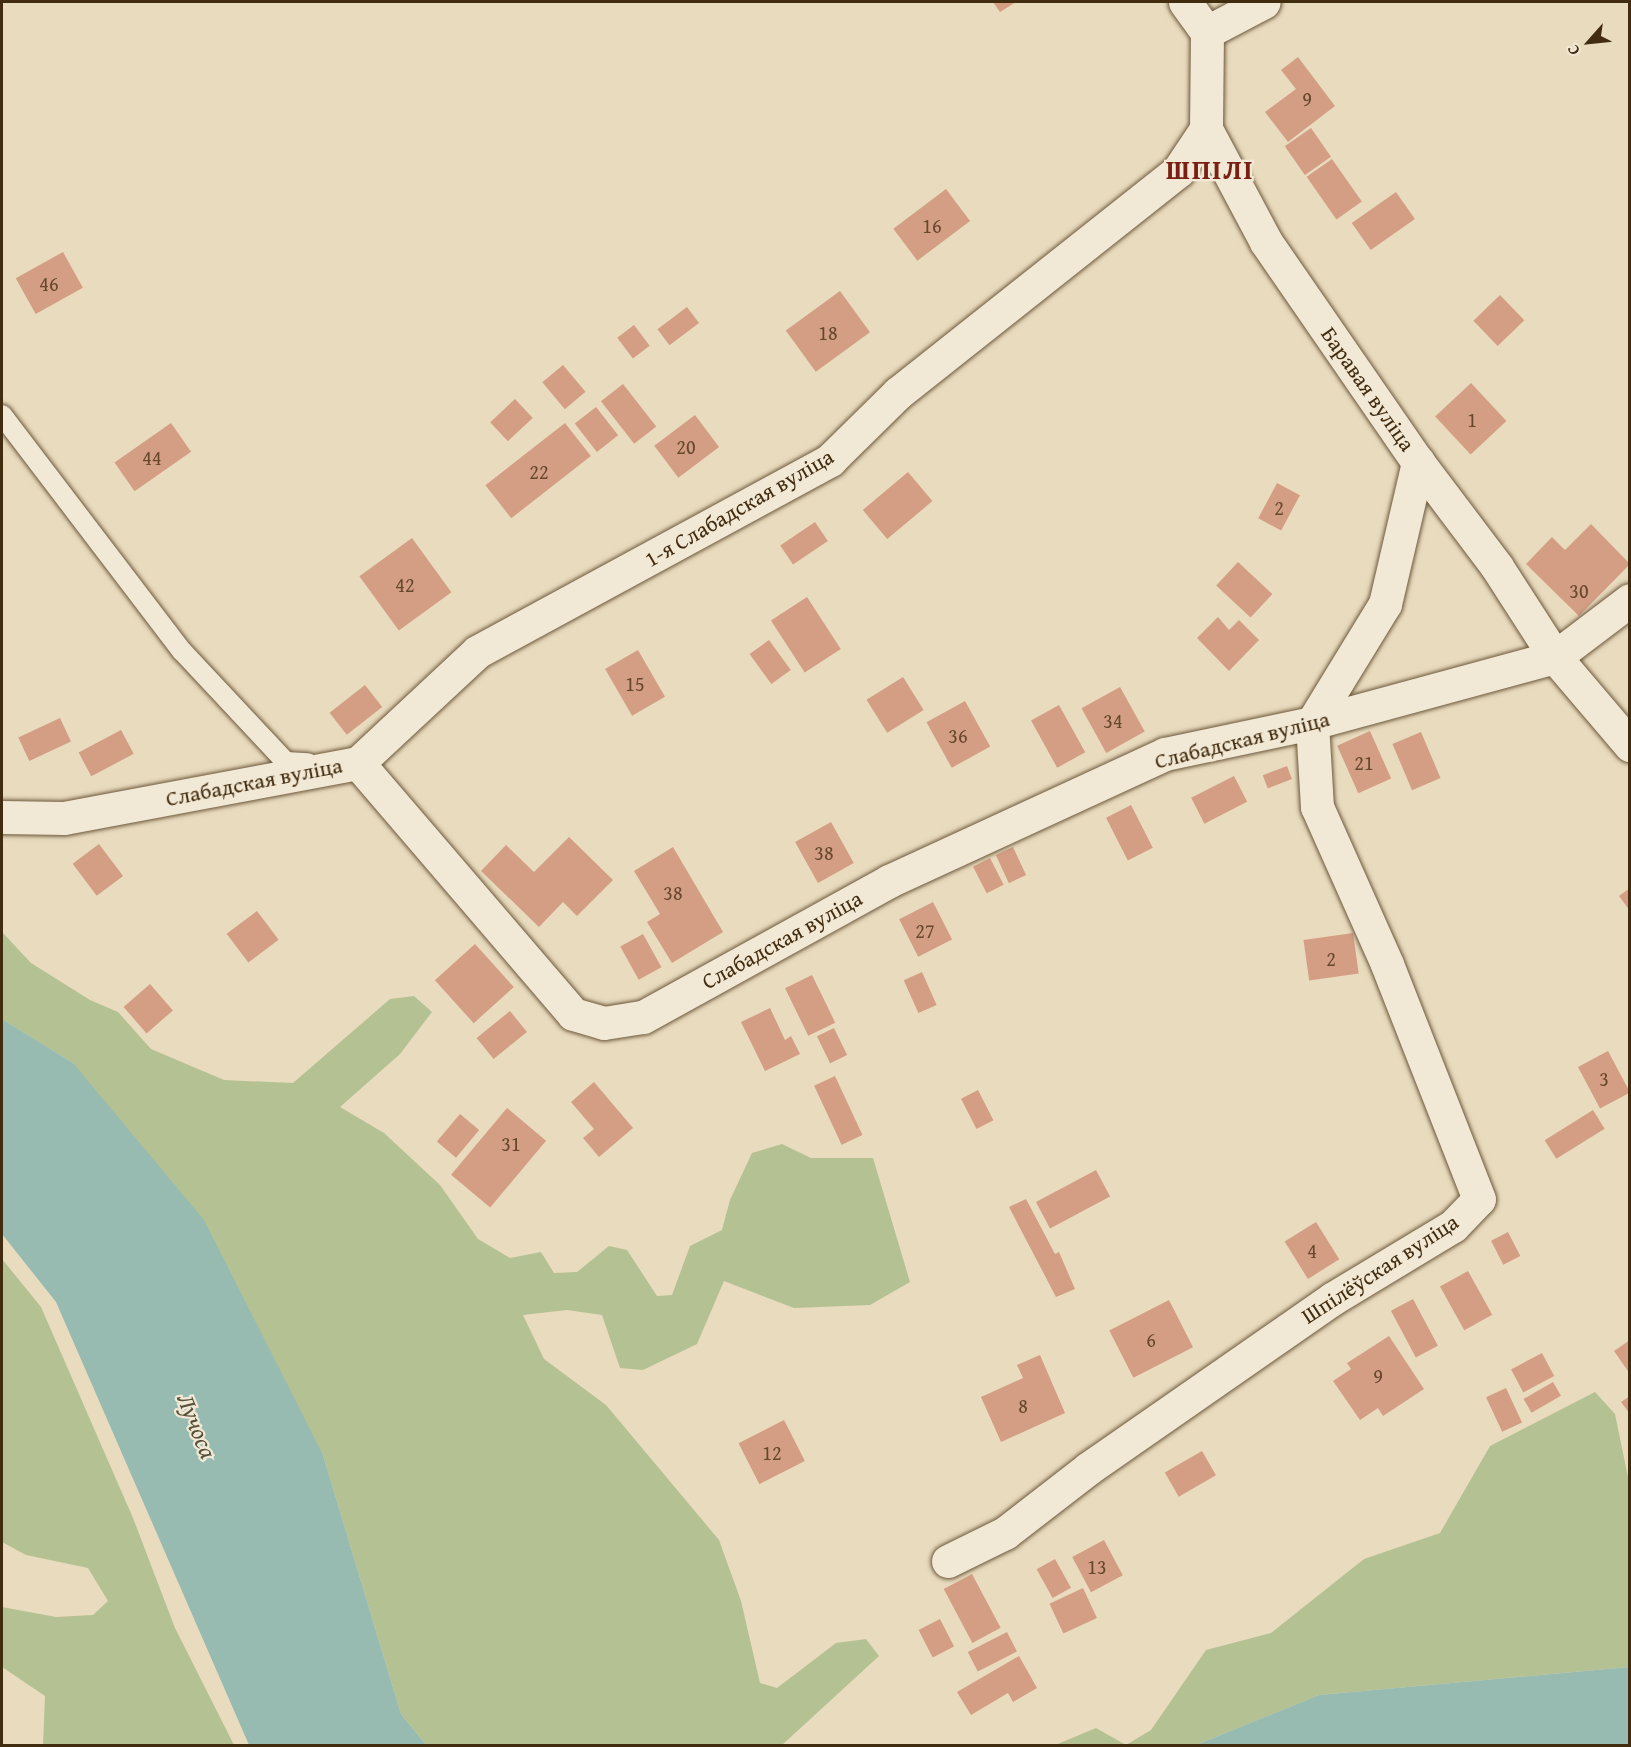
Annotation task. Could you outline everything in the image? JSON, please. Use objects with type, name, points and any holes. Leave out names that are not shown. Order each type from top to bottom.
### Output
[{"type":"street","points":[[1185,2],[1207,32],[1264,2]]},
{"type":"street","name":"Баравая вуліца","points":[[1207,32],[1206,129],[1266,242],[1418,462],[1497,567],[1555,657],[1629,745]]},
{"type":"street","name":"1-я Слабадская вуліца","points":[[358,763],[477,652],[830,460],[897,393],[1178,171],[1206,129]]},
{"type":"street","points":[[1312,723],[1385,604],[1418,462]]},
{"type":"street","name":"Слабадская вуліца","points":[[2,817],[64,818],[358,763],[573,1014],[604,1023],[643,1017],[889,881],[1165,754],[1312,723],[1555,657],[1629,600]]},
{"type":"street","name":"Шпілёўская вуліца","points":[[948,1562],[1005,1533],[1089,1468],[1332,1299],[1453,1226],[1479,1199],[1387,964],[1317,807],[1312,723]]},
{"type":"lane","points":[[2,415],[182,651],[286,762],[358,763]]},
{"type":"green space","points":[[2,932],[31,963],[90,1000],[118,1012],[151,1049],[224,1080],[293,1083],[390,999],[414,996],[432,1012],[400,1054],[340,1107],[384,1133],[440,1185],[478,1239],[510,1258],[541,1252],[554,1273],[577,1272],[609,1246],[627,1250],[657,1296],[672,1295],[690,1246],[722,1230],[730,1200],[752,1153],[782,1144],[811,1158],[873,1158],[910,1282],[870,1305],[794,1308],[724,1281],[697,1344],[643,1370],[620,1368],[602,1315],[567,1310],[523,1315],[544,1359],[606,1405],[719,1540],[741,1601],[760,1683],[777,1688],[836,1643],[866,1639],[879,1656],[782,1745],[426,1745],[401,1714],[323,1455],[73,1063],[2,1019]]},
{"type":"green space","points":[[2,1259],[41,1307],[133,1518],[175,1628],[234,1745],[43,1745],[45,1696],[2,1667],[2,1607],[56,1617],[93,1615],[108,1601],[88,1568],[26,1555],[2,1542]]},
{"type":"green space","points":[[1595,1392],[1615,1414],[1629,1482],[1629,1667],[1319,1695],[1196,1745],[1053,1746],[1096,1728],[1126,1745],[1151,1730],[1206,1650],[1271,1633],[1364,1559],[1440,1533],[1490,1446]]},
{"type":"water","name":"Лучоса","points":[[2,1019],[73,1063],[204,1220],[323,1455],[401,1714],[426,1745],[249,1745],[56,1302],[2,1234]]},
{"type":"water","points":[[1629,1667],[1629,1745],[1196,1745],[1319,1695]]},
{"type":"building","points":[[993,2],[1016,2],[1000,12]]},
{"type":"building","points":[[1298,57],[1335,106],[1288,142],[1265,112],[1296,89],[1281,70]]},
{"type":"building","points":[[1311,128],[1331,157],[1305,175],[1285,146]]},
{"type":"building","points":[[1332,159],[1362,202],[1336,219],[1307,177]]},
{"type":"building","points":[[946,189],[970,221],[917,261],[893,229]]},
{"type":"building","points":[[1396,192],[1415,219],[1371,250],[1352,223]]},
{"type":"building","points":[[63,252],[83,288],[36,314],[16,278]]},
{"type":"building","points":[[840,291],[870,332],[816,372],[786,330]]},
{"type":"building","points":[[1500,295],[1524,320],[1498,346],[1473,321]]},
{"type":"building","points":[[687,307],[699,323],[669,345],[657,329]]},
{"type":"building","points":[[634,325],[650,346],[633,358],[617,338]]},
{"type":"building","points":[[563,365],[585,392],[565,409],[542,382]]},
{"type":"building","points":[[1471,383],[1506,421],[1471,454],[1435,416]]},
{"type":"building","points":[[623,384],[656,427],[634,444],[601,401]]},
{"type":"building","points":[[515,399],[533,418],[508,441],[490,422]]},
{"type":"building","points":[[596,407],[618,435],[597,452],[575,424]]},
{"type":"building","points":[[695,415],[719,447],[678,478],[654,446]]},
{"type":"building","points":[[171,423],[191,452],[135,491],[114,463]]},
{"type":"building","points":[[565,423],[591,456],[511,518],[485,485]]},
{"type":"building","points":[[908,472],[932,501],[887,539],[863,510]]},
{"type":"building","points":[[1277,483],[1300,495],[1281,531],[1258,518]]},
{"type":"building","points":[[815,522],[828,541],[793,565],[780,545]]},
{"type":"building","points":[[1591,524],[1630,564],[1579,616],[1526,564],[1552,537],[1565,550]]},
{"type":"building","points":[[412,538],[451,592],[399,630],[359,576]]},
{"type":"building","points":[[1238,562],[1272,594],[1251,617],[1216,585]]},
{"type":"building","points":[[807,597],[841,649],[805,672],[771,620]]},
{"type":"building","points":[[1218,617],[1229,630],[1239,620],[1259,640],[1229,671],[1197,638]]},
{"type":"building","points":[[769,640],[791,670],[771,684],[750,654]]},
{"type":"building","points":[[638,650],[665,697],[632,716],[605,669]]},
{"type":"building","points":[[903,677],[924,710],[887,733],[867,700]]},
{"type":"building","points":[[365,685],[382,707],[347,735],[330,713]]},
{"type":"building","points":[[1120,687],[1145,732],[1106,753],[1082,708]]},
{"type":"building","points":[[965,701],[990,746],[952,768],[927,722]]},
{"type":"building","points":[[1059,705],[1085,752],[1057,768],[1031,721]]},
{"type":"building","points":[[60,718],[71,742],[29,761],[18,737]]},
{"type":"building","points":[[121,730],[134,754],[91,776],[79,753]]},
{"type":"building","points":[[1370,731],[1391,779],[1358,793],[1337,746]]},
{"type":"building","points":[[1421,732],[1441,778],[1412,790],[1392,744]]},
{"type":"building","points":[[1287,766],[1292,779],[1268,788],[1263,775]]},
{"type":"building","points":[[1234,776],[1247,802],[1204,824],[1191,798]]},
{"type":"building","points":[[1131,805],[1153,848],[1128,860],[1106,818]]},
{"type":"building","points":[[831,822],[854,863],[818,883],[795,842]]},
{"type":"building","points":[[569,837],[613,880],[577,916],[563,902],[539,927],[481,871],[506,845],[534,872]]},
{"type":"building","points":[[99,844],[123,876],[97,896],[73,864]]},
{"type":"building","points":[[673,847],[723,932],[672,963],[647,922],[660,914],[634,871]]},
{"type":"building","points":[[1013,847],[1026,875],[1009,883],[996,855]]},
{"type":"building","points":[[990,858],[1004,885],[987,893],[973,867]]},
{"type":"building","points":[[1630,888],[1630,911],[1619,896]]},
{"type":"building","points":[[933,902],[952,939],[918,957],[899,919]]},
{"type":"building","points":[[257,911],[279,940],[248,963],[227,934]]},
{"type":"building","points":[[1353,933],[1359,974],[1309,981],[1303,940]]},
{"type":"building","points":[[643,934],[661,967],[639,980],[620,947]]},
{"type":"building","points":[[475,944],[514,987],[474,1023],[435,980]]},
{"type":"building","points":[[922,972],[937,1005],[918,1013],[904,980]]},
{"type":"building","points":[[812,975],[835,1023],[808,1036],[785,988]]},
{"type":"building","points":[[150,984],[173,1010],[147,1033],[124,1007]]},
{"type":"building","points":[[770,1008],[785,1040],[791,1036],[800,1054],[765,1071],[741,1022]]},
{"type":"building","points":[[510,1011],[527,1032],[494,1059],[477,1038]]},
{"type":"building","points":[[834,1028],[847,1055],[830,1063],[817,1036]]},
{"type":"building","points":[[1608,1051],[1630,1093],[1600,1108],[1578,1067]]},
{"type":"building","points":[[835,1076],[862,1135],[842,1145],[814,1086]]},
{"type":"building","points":[[594,1082],[633,1128],[599,1157],[583,1138],[594,1129],[571,1102]]},
{"type":"building","points":[[978,1090],[993,1120],[977,1129],[961,1099]]},
{"type":"building","points":[[507,1108],[546,1141],[490,1207],[451,1175]]},
{"type":"building","points":[[1593,1110],[1605,1129],[1556,1159],[1545,1140]]},
{"type":"building","points":[[460,1114],[479,1130],[456,1158],[437,1142]]},
{"type":"building","points":[[1096,1170],[1110,1196],[1050,1228],[1036,1202]]},
{"type":"building","points":[[1026,1199],[1055,1254],[1059,1252],[1075,1289],[1056,1297],[1009,1207]]},
{"type":"building","points":[[1316,1222],[1339,1259],[1308,1279],[1285,1242]]},
{"type":"building","points":[[1508,1232],[1520,1256],[1503,1265],[1491,1241]]},
{"type":"building","points":[[1468,1271],[1492,1315],[1464,1330],[1440,1287]]},
{"type":"building","points":[[1413,1299],[1438,1346],[1416,1358],[1391,1311]]},
{"type":"building","points":[[1169,1300],[1193,1347],[1133,1378],[1109,1330]]},
{"type":"building","points":[[1389,1336],[1424,1389],[1383,1416],[1378,1408],[1360,1420],[1333,1381],[1351,1369],[1347,1363]]},
{"type":"building","points":[[1630,1340],[1630,1374],[1614,1351]]},
{"type":"building","points":[[1542,1353],[1554,1376],[1523,1392],[1511,1369]]},
{"type":"building","points":[[1040,1355],[1065,1413],[1001,1442],[981,1397],[1023,1378],[1017,1365]]},
{"type":"building","points":[[1553,1382],[1561,1396],[1532,1413],[1524,1399]]},
{"type":"building","points":[[1506,1388],[1522,1422],[1502,1432],[1486,1397]]},
{"type":"building","points":[[1630,1396],[1630,1414],[1621,1402]]},
{"type":"building","points":[[784,1420],[805,1461],[759,1484],[739,1443]]},
{"type":"building","points":[[1202,1451],[1216,1475],[1179,1497],[1165,1472]]},
{"type":"building","points":[[1104,1540],[1123,1575],[1091,1592],[1072,1557]]},
{"type":"building","points":[[1055,1559],[1071,1588],[1053,1598],[1037,1569]]},
{"type":"building","points":[[972,1574],[1001,1628],[972,1643],[944,1589]]},
{"type":"building","points":[[1083,1588],[1097,1618],[1063,1634],[1049,1604]]},
{"type":"building","points":[[940,1619],[954,1647],[933,1658],[919,1630]]},
{"type":"building","points":[[1007,1632],[1017,1652],[978,1672],[968,1652]]},
{"type":"building","points":[[1019,1656],[1037,1688],[1013,1702],[1008,1693],[971,1715],[957,1692]]},
{"type":"district","name":"ШПІЛІ","points":[[1210,169]]}]
